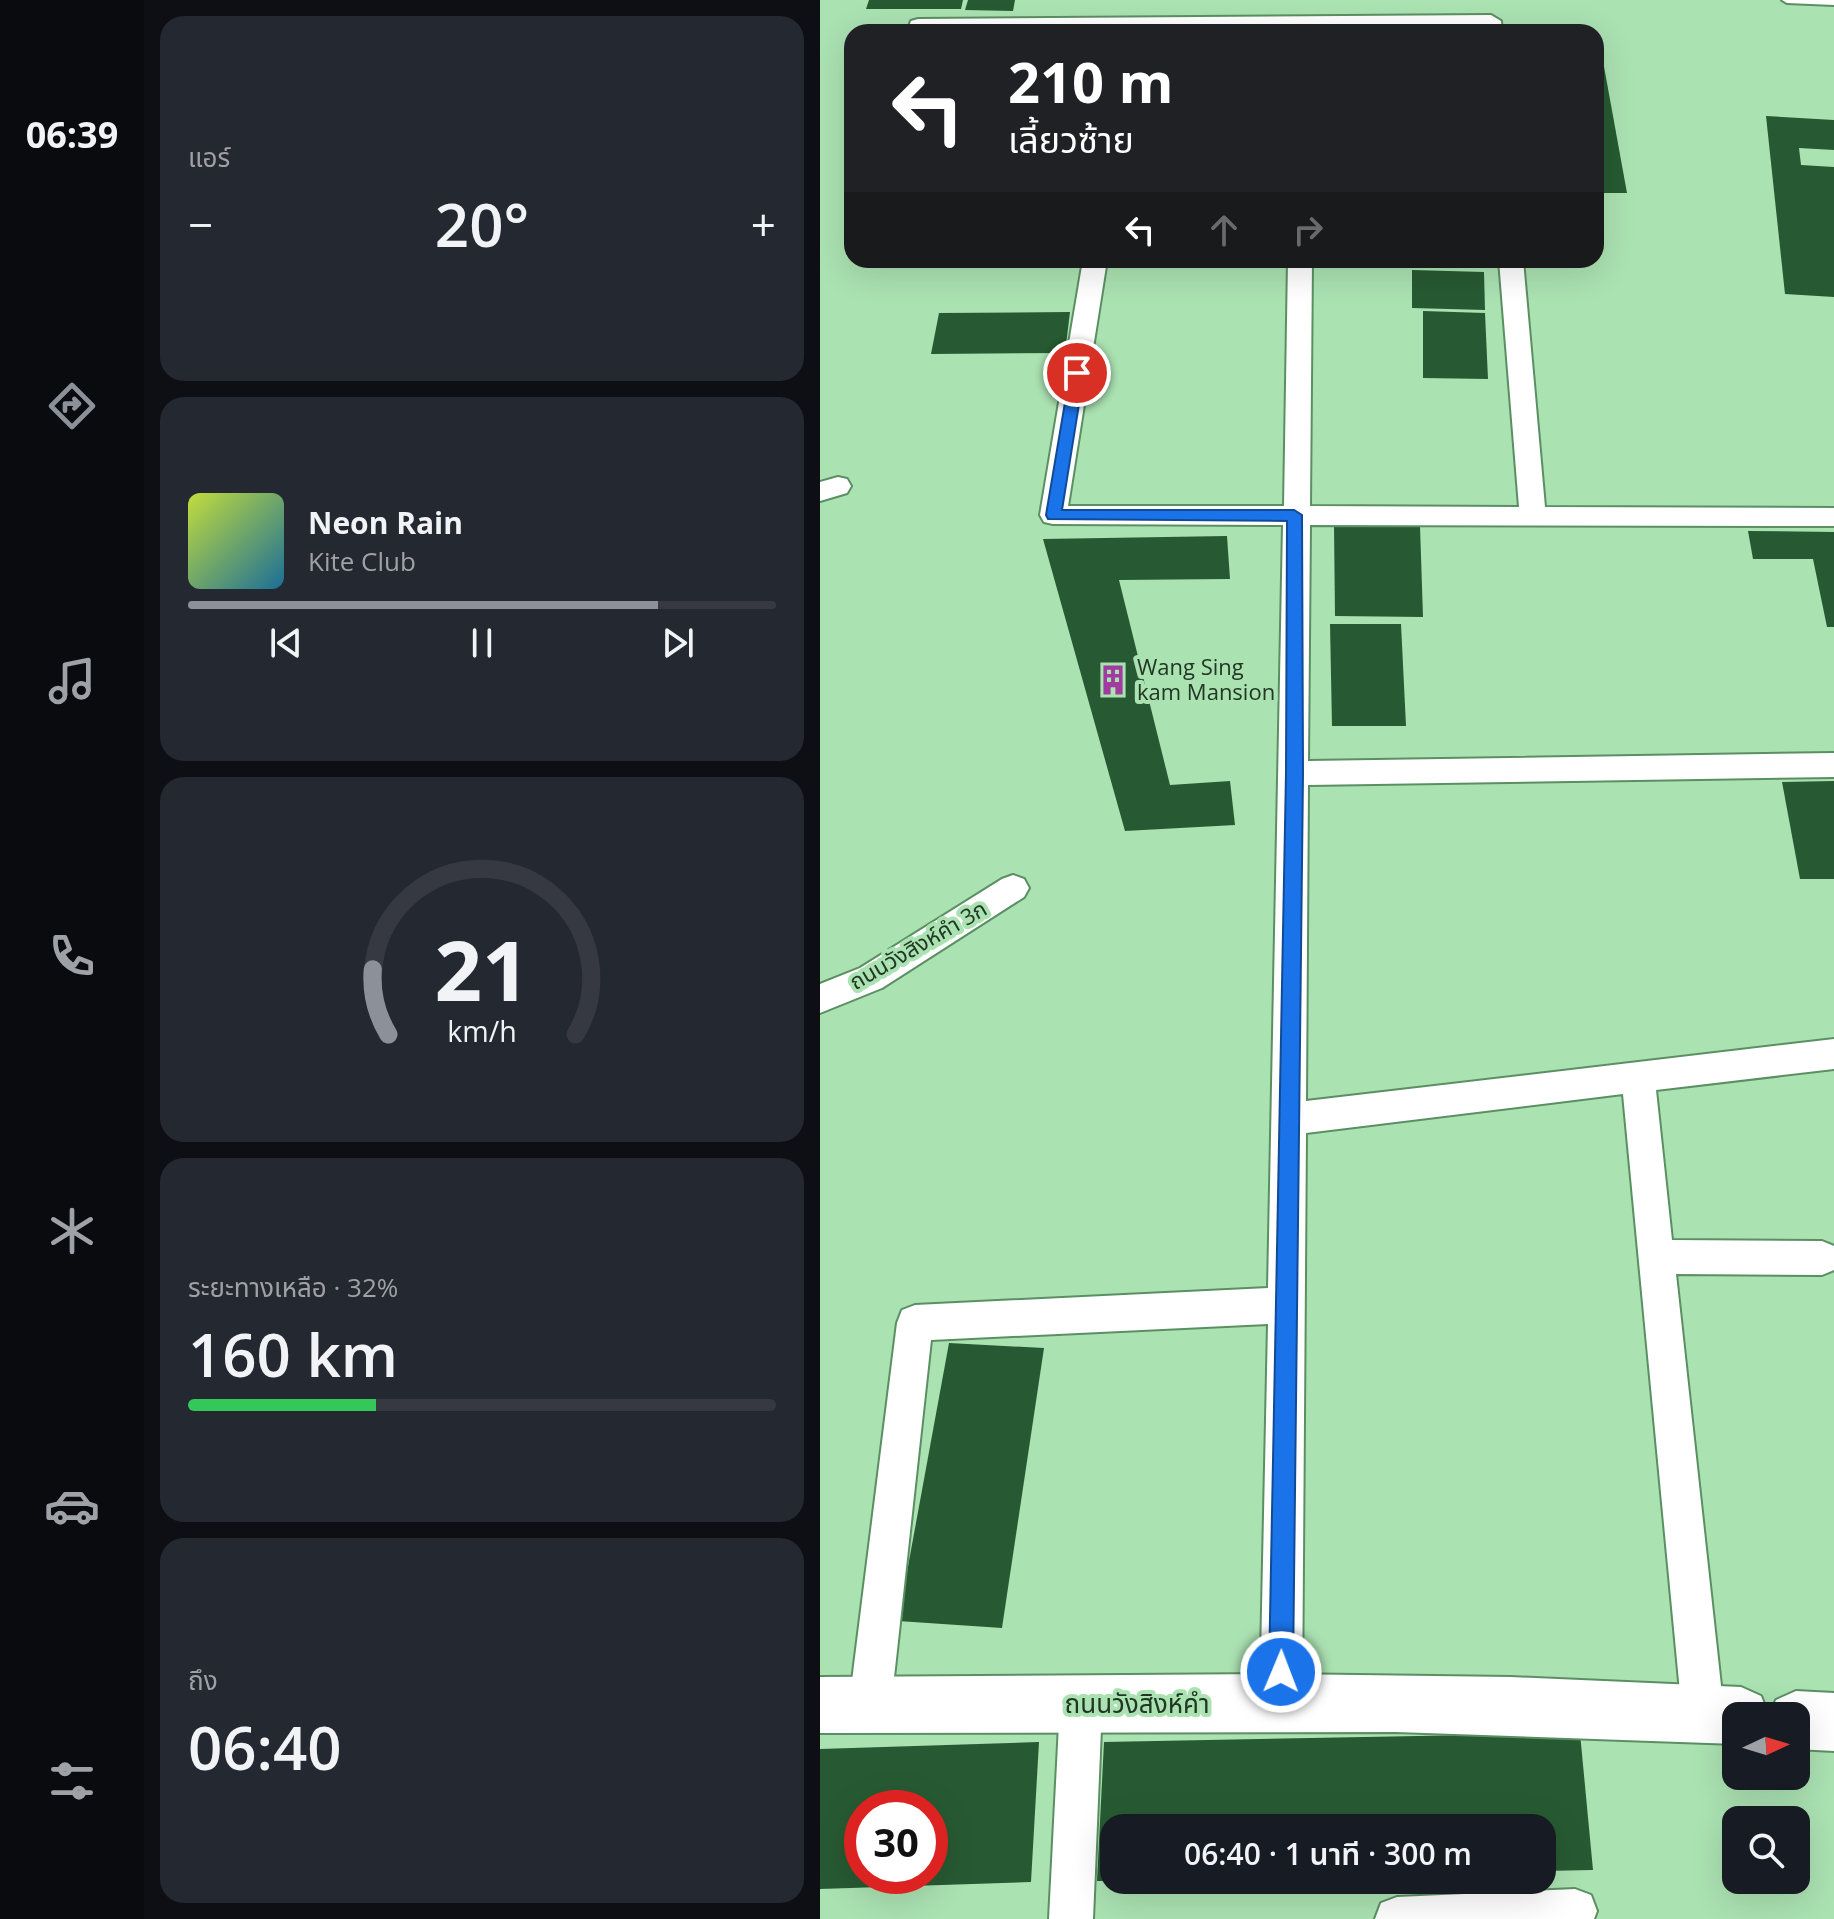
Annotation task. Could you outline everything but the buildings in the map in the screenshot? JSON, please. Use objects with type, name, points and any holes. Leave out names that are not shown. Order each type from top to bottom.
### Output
[{"type":"street","points":[[1411,24],[1491,21],[1491,24]]},
{"type":"street","points":[[1094,268],[1053,515],[1834,517]]},
{"type":"street","points":[[1281,1703],[1294,773],[1294,515],[1300,268]]},
{"type":"street","points":[[1512,268],[1533,516]]},
{"type":"street","points":[[1294,773],[1834,765]]},
{"type":"street","name":"ถนนวังสิงห์คำ 3ก","points":[[820,999],[871,978],[1013,888]]},
{"type":"street","points":[[1289,1119],[1834,1054]]},
{"type":"street","points":[[1638,1077],[1656,1257],[1722,1715]]},
{"type":"street","points":[[1656,1257],[1822,1258]]},
{"type":"street","points":[[845,1705],[915,1323],[1286,1305]]},
{"type":"street","name":"ถนนวังสิงห์คำ","points":[[845,1705],[1281,1703],[1623,1708],[1722,1715]]},
{"type":"street","points":[[1071,1919],[1081,1705]]},
{"type":"street","points":[[1810,1721],[1834,1722]]},
{"type":"street","points":[[1397,1919],[1575,1911]]},
{"type":"lane","points":[[1787,0],[1834,2]]},
{"type":"place","name":"Wang Sing kam Mansion","points":[[1113,680]]},
{"type":"route","points":[[1077,373],[1053,515],[1294,515],[1294,773],[1281,1672]]}]
